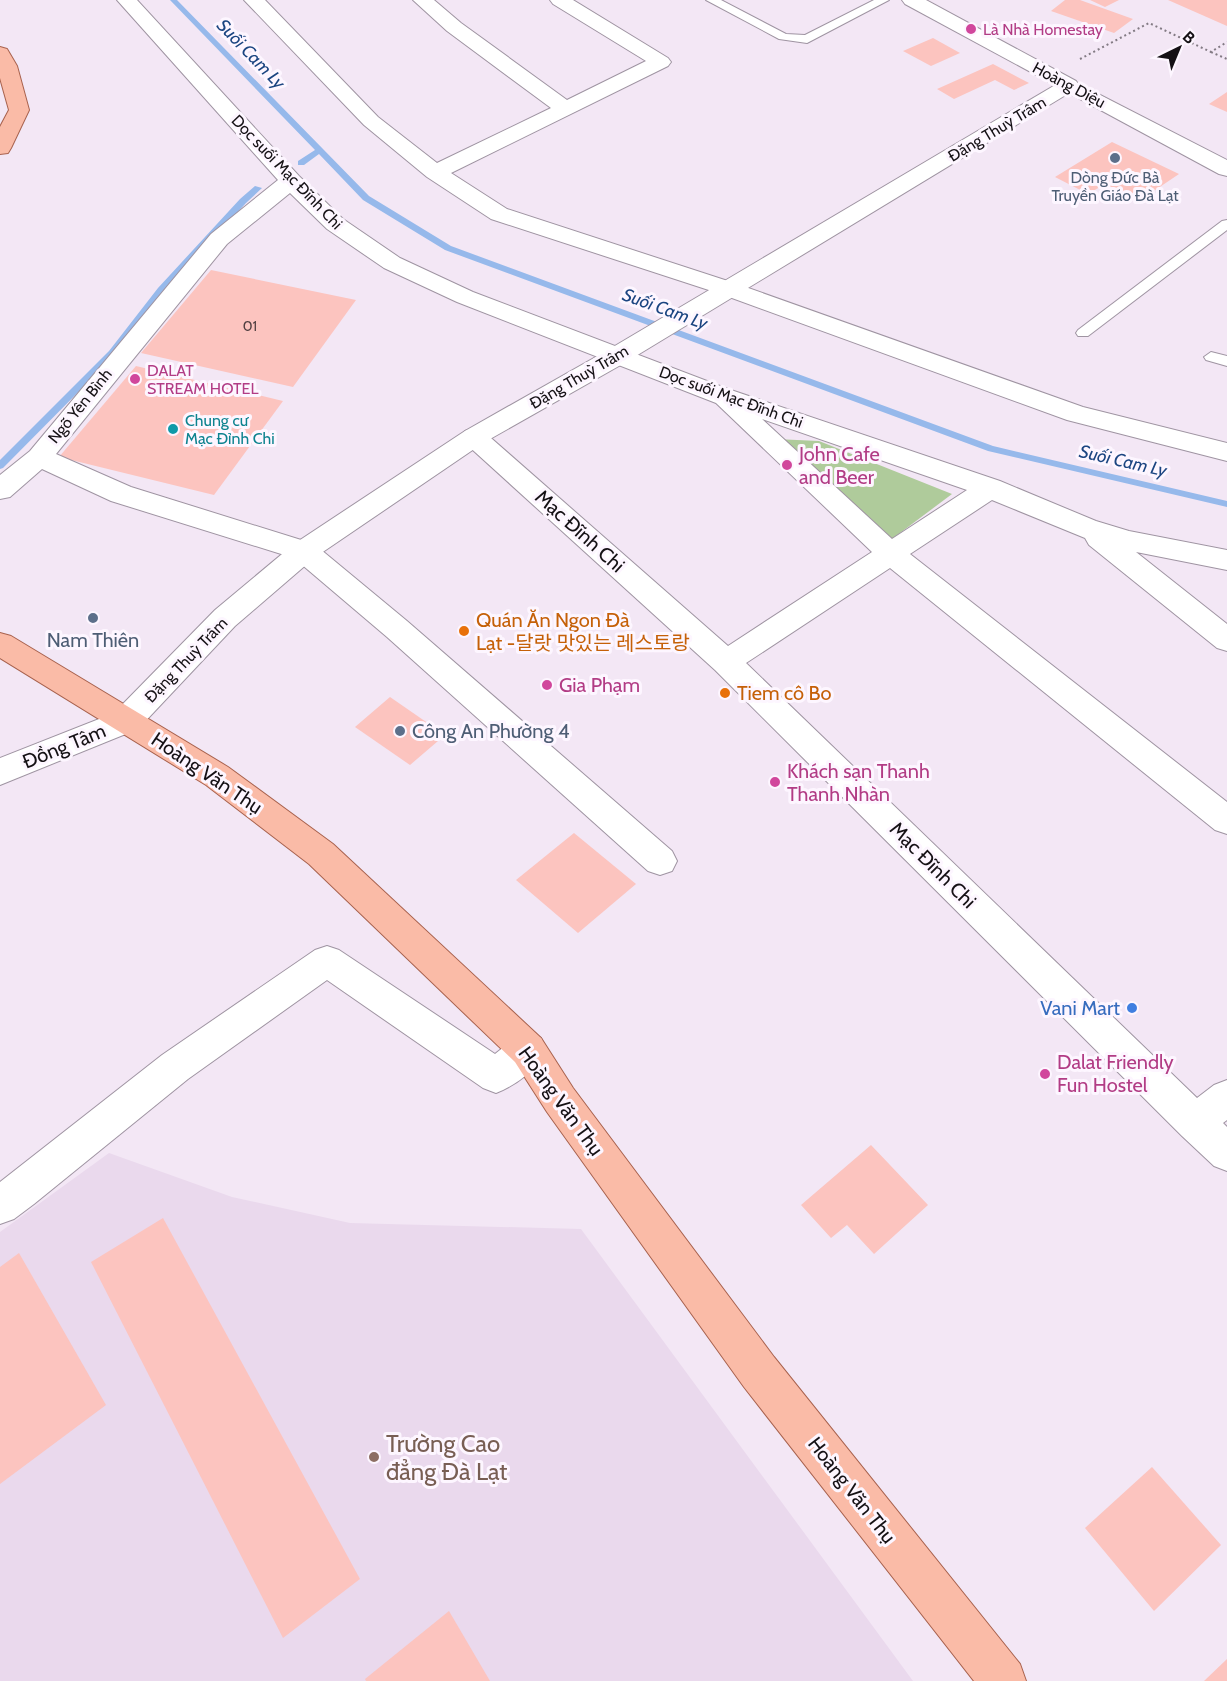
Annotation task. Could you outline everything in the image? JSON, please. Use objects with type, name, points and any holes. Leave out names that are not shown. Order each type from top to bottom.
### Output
[{"type":"main road","points":[[0,53],[7,66],[19,110],[0,148]]},
{"type":"main road","name":"Hoàng Văn Thụ","points":[[0,644],[226,782],[321,854],[528,1050],[560,1100],[759,1372],[1003,1681]]},
{"type":"street","name":"Dọc suối Mạc Đĩnh Chi","points":[[127,0],[291,181],[335,224],[392,263],[465,297],[719,395],[990,488],[1086,528],[1128,540],[1227,560]]},
{"type":"street","points":[[254,0],[371,122],[435,172],[499,214],[729,289],[1076,414],[1227,452]]},
{"type":"street","points":[[423,0],[454,27],[565,108]]},
{"type":"street","points":[[435,172],[661,62],[560,0]]},
{"type":"street","name":"Hoàng Diệu","points":[[912,0],[1227,169]]},
{"type":"street","name":"Đặng Thuỳ Trâm","points":[[127,720],[225,618],[304,551],[474,437],[617,356],[1069,85]]},
{"type":"street","name":"Ngõ Yên Bình","points":[[291,181],[219,239],[39,457],[121,494],[304,551]]},
{"type":"street","points":[[719,395],[890,553],[1227,821]]},
{"type":"street","name":"Mạc Đĩnh Chi","points":[[474,437],[726,662],[1227,1153]]},
{"type":"street","points":[[0,490],[39,457]]},
{"type":"street","points":[[726,662],[990,488]]},
{"type":"street","points":[[1086,528],[1227,640]]},
{"type":"street","points":[[304,551],[397,629],[660,861]]},
{"type":"street","name":"Đồng Tâm","points":[[0,772],[127,720]]},
{"type":"street","points":[[0,1205],[26,1188],[226,1027],[327,961],[496,1076],[528,1050]]},
{"type":"street","points":[[1195,1123],[1227,1097]]},
{"type":"lane","points":[[712,0],[783,37],[807,39],[883,0]]},
{"type":"lane","points":[[1083,333],[1227,225]]},
{"type":"lane","points":[[1211,357],[1227,360]]},
{"type":"path","points":[[1099,49],[1149,23],[1227,59]]},
{"type":"path","points":[[1211,52],[1227,42]]},
{"type":"shaded area","name":"Trường Cao đẳng Đà Lạt","points":[[109,1153],[232,1197],[350,1223],[581,1229],[913,1681],[0,1681],[0,1232]]},
{"type":"green space","points":[[775,439],[819,441],[952,494],[892,539]]},
{"type":"building","points":[[1065,0],[1080,0],[1133,19],[1114,33],[1051,11]]},
{"type":"building","points":[[1090,0],[1119,0],[1105,7]]},
{"type":"building","points":[[1168,0],[1227,0],[1227,26]]},
{"type":"building","points":[[933,38],[960,53],[931,66],[903,51]]},
{"type":"building","points":[[993,64],[1029,83],[1014,90],[995,80],[954,99],[937,89]]},
{"type":"building","points":[[1227,92],[1227,112],[1209,104]]},
{"type":"building","name":"Dòng Đức Bà Truyền Giáo Đà Lạt","points":[[1112,142],[1179,174],[1139,201],[1105,184],[1088,194],[1055,177]]},
{"type":"building","name":"Chung cư Mạc Đỉnh Chi","points":[[211,270],[356,300],[293,387],[141,353]]},
{"type":"building","name":"Chung cư Mạc Đỉnh Chi","points":[[136,366],[283,401],[214,495],[59,457]]},
{"type":"building","name":"Công An Phường 4","points":[[390,697],[445,735],[410,765],[355,727]]},
{"type":"building","points":[[574,833],[636,884],[578,933],[516,880]]},
{"type":"building","points":[[871,1145],[928,1205],[874,1254],[847,1225],[831,1238],[801,1205]]},
{"type":"building","points":[[163,1218],[360,1579],[283,1638],[91,1262]]},
{"type":"building","points":[[19,1253],[106,1405],[0,1484],[0,1267]]},
{"type":"building","points":[[1152,1467],[1221,1545],[1154,1611],[1085,1528]]},
{"type":"building","points":[[449,1611],[490,1681],[366,1681],[365,1679]]},
{"type":"building","points":[[1227,1659],[1227,1681],[1204,1681]]},
{"type":"waterway","name":"Suối Cam Ly","points":[[173,0],[320,150]]},
{"type":"waterway","points":[[301,163],[320,150]]},
{"type":"waterway","name":"Suối Cam Ly","points":[[320,150],[366,198],[448,248],[991,449],[1227,504]]},
{"type":"waterway","points":[[0,466],[112,353],[161,290],[243,201],[258,188]]},
{"type":"place","name":"Là Nhà Homestay","points":[[971,29]]},
{"type":"place","name":"Dòng Đức Bà Truyền Giáo Đà Lạt","points":[[1115,158]]},
{"type":"place","name":"DALAT STREAM HOTEL","points":[[135,379]]},
{"type":"place","name":"Chung cư Mạc Đỉnh Chi","points":[[173,429]]},
{"type":"place","name":"John Cafe and Beer","points":[[787,465]]},
{"type":"place","name":"Nam Thiên","points":[[93,618]]},
{"type":"place","name":"Quán Ăn Ngon Đà Lạt -달랏 맛있는 레스토랑","points":[[464,631]]},
{"type":"place","name":"Gia Phạm","points":[[547,685]]},
{"type":"place","name":"Tiem cô Bo","points":[[725,693]]},
{"type":"place","name":"Công An Phường 4","points":[[400,731]]},
{"type":"place","name":"Khách sạn Thanh Thanh Nhàn","points":[[775,782]]},
{"type":"place","name":"Vani Mart","points":[[1132,1008]]},
{"type":"place","name":"Dalat Friendly Fun Hostel","points":[[1045,1074]]},
{"type":"place","name":"Trường Cao đẳng Đà Lạt","points":[[374,1457]]}]
